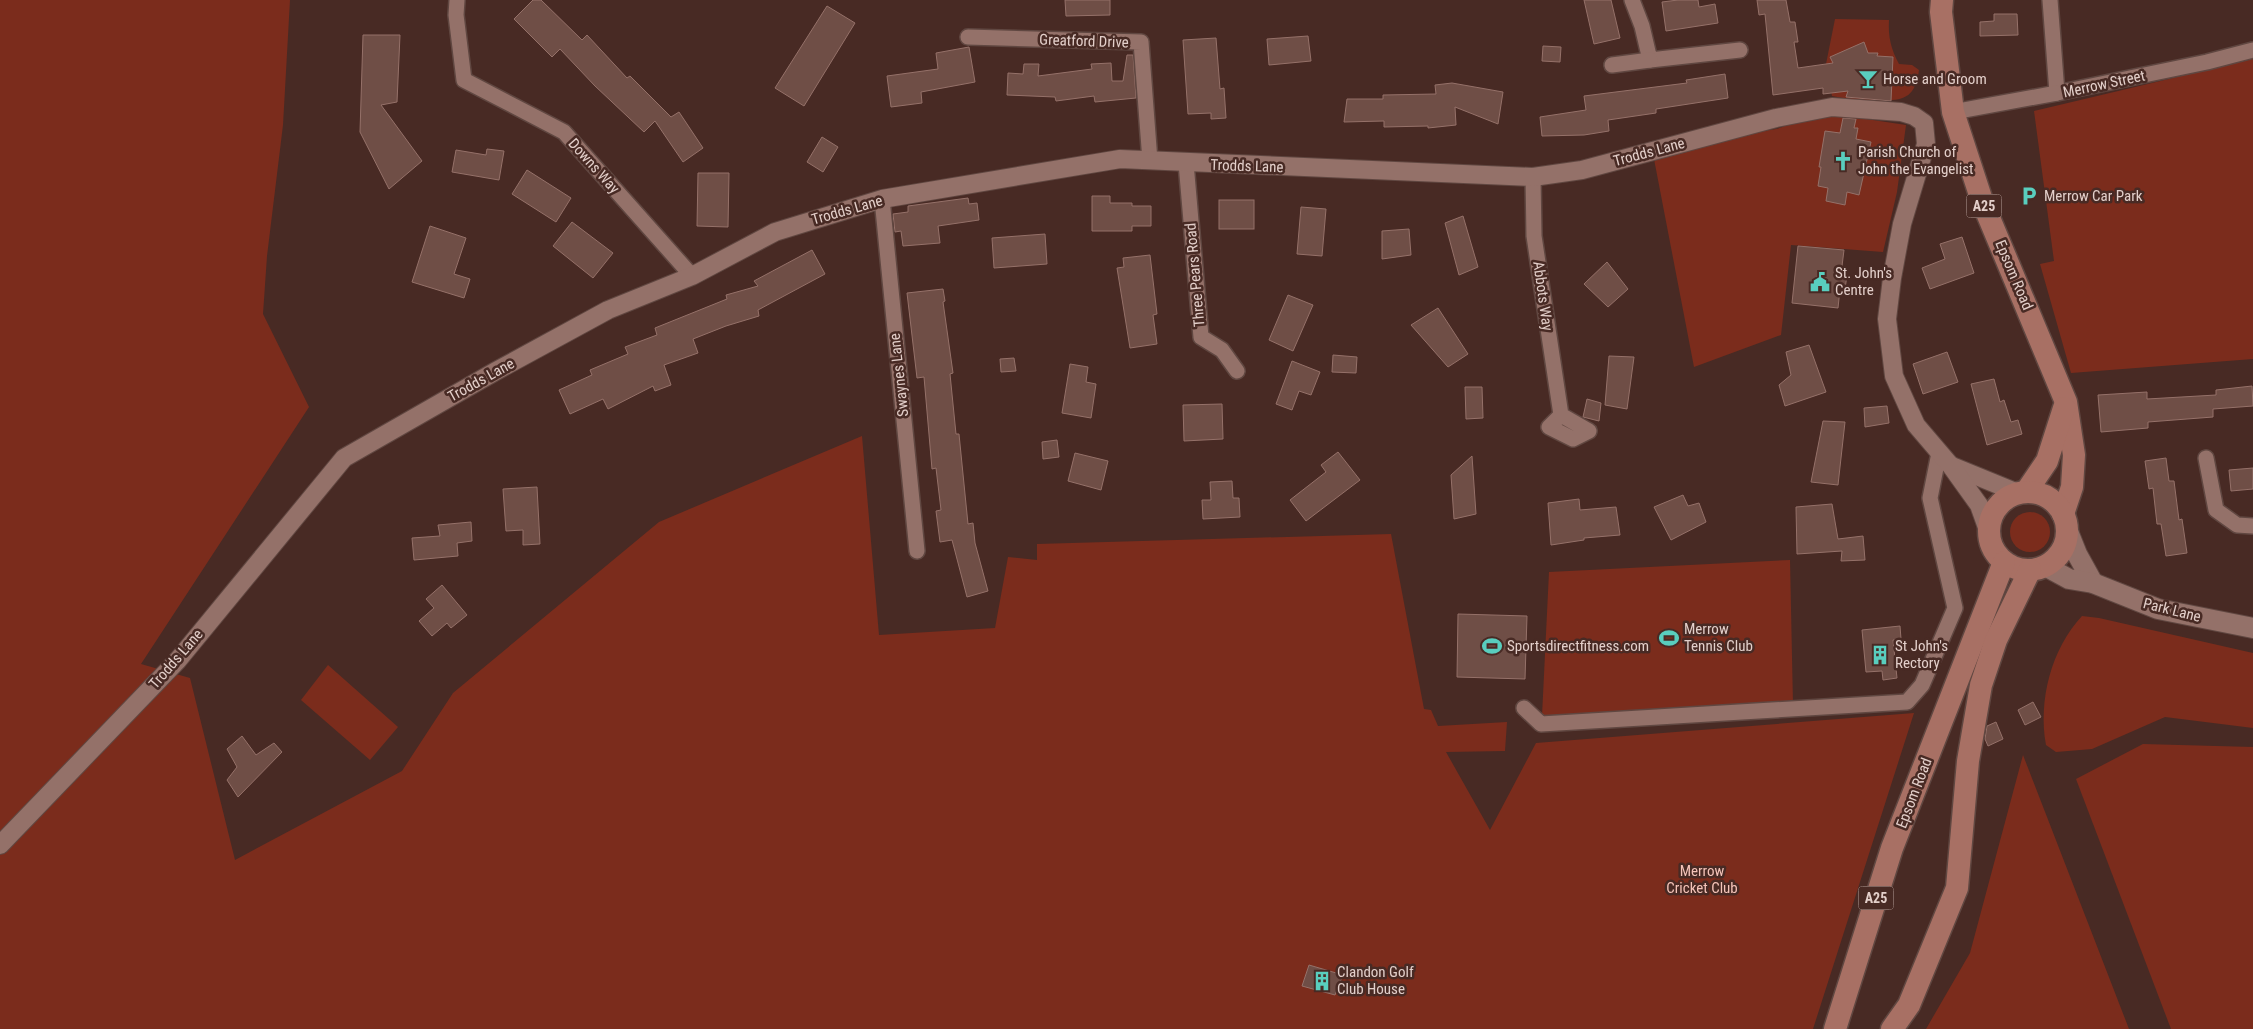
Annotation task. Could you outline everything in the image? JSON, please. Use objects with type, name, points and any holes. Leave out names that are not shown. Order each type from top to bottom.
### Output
[{"type":"main road","name":"Epsom Road","points":[[1942,0],[1941,12],[1953,112],[1982,201],[2066,402],[2074,455],[2072,487],[2065,522]]},
{"type":"main road","points":[[2022,493],[2047,462],[2066,402]]},
{"type":"main road","points":[[2065,522],[2066,541],[2061,551],[2054,560],[2037,568],[2021,570],[2004,562],[1996,554],[1989,533],[1990,520],[1996,508],[2006,499],[2022,493],[2037,493],[2048,498],[2057,505],[2065,522],[2076,554],[2093,583]]},
{"type":"main road","name":"Epsom Road","points":[[1835,1029],[1892,848],[2004,562]]},
{"type":"main road","points":[[1892,1029],[1910,1005],[1957,888],[1968,761],[1980,685],[1996,640],[2037,568]]},
{"type":"main road","name":"Park Lane","points":[[2037,568],[2069,579],[2093,583],[2158,608],[2253,628]]},
{"type":"street","name":"Downs Way","points":[[457,0],[456,15],[464,80],[564,132],[692,276]]},
{"type":"street","points":[[1632,0],[1642,26],[1650,60]]},
{"type":"street","points":[[2050,0],[2057,94]]},
{"type":"street","name":"Greatford Drive","points":[[968,38],[1140,42],[1150,161]]},
{"type":"street","points":[[1612,65],[1740,50]]},
{"type":"street","name":"Merrow Street","points":[[1953,112],[2057,94],[2253,50]]},
{"type":"street","name":"Trodds Lane","points":[[0,845],[178,660],[344,458],[608,310],[692,276],[775,232],[882,199],[1120,159],[1533,177],[1582,170],[1776,118],[1832,107],[1901,112],[1914,116],[1924,123],[1926,144],[1902,224],[1892,278],[1887,319],[1894,376],[1916,424],[1945,459]]},
{"type":"street","name":"Three Pears Road","points":[[1186,163],[1201,337],[1222,350],[1237,371]]},
{"type":"street","name":"Abbots Way","points":[[1533,177],[1534,236],[1561,415]]},
{"type":"street","name":"Swaynes Lane","points":[[882,199],[916,551]]},
{"type":"street","points":[[2206,458],[2216,510],[2237,525],[2253,526]]},
{"type":"street","points":[[1945,459],[2022,493]]},
{"type":"street","points":[[1945,459],[1979,505],[1989,533]]},
{"type":"street","points":[[1524,708],[1541,724],[1906,702],[1922,685],[1955,608],[1930,498],[1945,459]]},
{"type":"green space","name":"Merrow Cricket Club","points":[[0,0],[290,0],[283,125],[267,256],[263,314],[309,407],[141,664],[190,678],[235,860],[402,771],[453,693],[659,522],[862,436],[879,635],[995,628],[1008,557],[1037,560],[1037,544],[1391,534],[1424,709],[1431,710],[1438,726],[1507,722],[1505,751],[1446,752],[1490,830],[1536,743],[1914,713],[1813,1029],[0,1029]]},
{"type":"green space","points":[[1835,19],[1889,20],[1891,43],[1899,64],[1912,65],[1919,70],[1914,87],[1906,97],[1893,100],[1859,100],[1832,96],[1826,64]]},
{"type":"green space","points":[[2253,59],[2253,359],[2071,373],[2040,264],[2054,261],[2034,111]]},
{"type":"green space","points":[[1833,114],[1906,125],[1897,192],[1883,252],[1791,245],[1781,335],[1694,367],[1654,159],[1678,154],[1757,130],[1780,128],[1791,121]]},
{"type":"green space","points":[[2034,512],[2041,515],[2047,521],[2050,532],[2049,540],[2041,549],[2034,552],[2026,552],[2019,549],[2011,540],[2010,528],[2013,521],[2022,513]]},
{"type":"green space","name":"Merrow Tennis Club","points":[[1790,560],[1793,705],[1542,716],[1549,572]]},
{"type":"green space","points":[[2082,616],[2099,618],[2253,653],[2253,728],[2165,717],[2092,749],[2056,752],[2046,745],[2044,728],[2044,711],[2049,676],[2062,644]]},
{"type":"green space","points":[[328,665],[398,727],[370,760],[301,700]]},
{"type":"green space","points":[[2143,744],[2253,747],[2253,1029],[2171,1029],[2076,779]]},
{"type":"green space","points":[[2023,755],[2129,1029],[1926,1029],[1970,953]]},
{"type":"building","points":[[533,0],[541,0],[582,40],[587,35],[627,78],[630,76],[671,117],[679,112],[703,148],[683,162],[655,121],[644,132],[595,86],[560,49],[552,57],[514,19]]},
{"type":"building","points":[[1065,0],[1110,0],[1110,15],[1066,16]]},
{"type":"building","points":[[1584,0],[1611,0],[1620,38],[1594,44]]},
{"type":"building","points":[[1698,0],[1699,7],[1715,4],[1718,23],[1666,31],[1662,2]]},
{"type":"building","points":[[1757,0],[1786,0],[1790,22],[1795,22],[1798,42],[1794,42],[1798,68],[1833,63],[1830,57],[1864,42],[1868,53],[1878,53],[1877,56],[1893,57],[1891,101],[1846,97],[1848,91],[1823,94],[1823,88],[1773,95],[1765,14],[1759,15]]},
{"type":"building","points":[[827,6],[855,23],[804,106],[775,88]]},
{"type":"building","points":[[1994,14],[2017,14],[2018,35],[1980,36],[1980,22],[1994,21]]},
{"type":"building","points":[[363,35],[400,35],[397,102],[381,105],[422,161],[389,189],[360,132]]},
{"type":"building","points":[[1308,36],[1311,61],[1269,65],[1267,39]]},
{"type":"building","points":[[1216,38],[1220,89],[1224,88],[1226,118],[1211,119],[1211,113],[1188,114],[1183,40]]},
{"type":"building","points":[[1543,46],[1561,47],[1560,62],[1542,61]]},
{"type":"building","points":[[969,47],[975,82],[921,92],[922,103],[891,107],[887,76],[938,69],[936,53]]},
{"type":"building","points":[[1127,55],[1133,55],[1136,98],[1095,102],[1094,96],[1056,101],[1055,97],[1007,95],[1008,73],[1023,74],[1024,64],[1039,64],[1038,76],[1092,69],[1091,64],[1111,63],[1112,81],[1123,81]]},
{"type":"building","points":[[1725,74],[1728,98],[1656,109],[1656,113],[1608,120],[1609,131],[1584,135],[1542,136],[1540,117],[1586,110],[1584,96],[1687,83],[1686,80]]},
{"type":"building","points":[[1452,83],[1503,92],[1498,124],[1455,107],[1456,125],[1428,128],[1428,126],[1384,127],[1384,121],[1344,122],[1347,99],[1383,99],[1383,95],[1436,94],[1435,85]]},
{"type":"building","name":"Parish Church of John the Evangelist","points":[[1843,118],[1856,119],[1854,128],[1858,128],[1856,139],[1871,142],[1859,195],[1847,192],[1845,205],[1826,201],[1828,188],[1818,186],[1825,131],[1840,133]]},
{"type":"building","points":[[822,137],[838,147],[823,172],[807,162]]},
{"type":"building","points":[[487,149],[504,151],[499,180],[452,172],[456,150],[486,155]]},
{"type":"building","points":[[527,170],[571,198],[556,222],[512,194]]},
{"type":"building","points":[[698,173],[729,173],[728,227],[697,226]]},
{"type":"building","points":[[1092,196],[1110,196],[1110,203],[1132,203],[1132,206],[1151,206],[1151,226],[1132,226],[1132,231],[1092,231]]},
{"type":"building","points":[[968,198],[969,204],[977,203],[979,220],[938,226],[940,243],[903,246],[901,231],[895,232],[893,214],[908,212],[908,206]]},
{"type":"building","points":[[1219,200],[1254,200],[1254,229],[1219,229]]},
{"type":"building","points":[[1301,207],[1326,209],[1322,256],[1297,254]]},
{"type":"building","points":[[1463,216],[1478,267],[1459,275],[1445,223]]},
{"type":"building","points":[[572,222],[613,253],[593,278],[553,246]]},
{"type":"building","points":[[430,226],[466,238],[454,274],[470,279],[464,298],[412,282]]},
{"type":"building","points":[[1409,229],[1411,255],[1382,259],[1382,231]]},
{"type":"building","points":[[1045,234],[1047,264],[994,268],[992,238]]},
{"type":"building","points":[[1962,237],[1974,273],[1930,289],[1922,268],[1945,259],[1940,244]]},
{"type":"building","name":"St. John's Centre","points":[[1798,246],[1844,250],[1841,274],[1847,274],[1845,290],[1840,289],[1838,308],[1792,303]]},
{"type":"building","points":[[812,250],[825,274],[758,310],[759,316],[693,339],[698,353],[664,365],[671,385],[655,391],[653,386],[608,409],[603,399],[570,414],[559,390],[592,375],[590,370],[628,354],[625,347],[657,335],[655,328],[727,299],[726,295],[758,286],[754,281]]},
{"type":"building","points":[[1150,255],[1157,314],[1153,315],[1157,344],[1130,348],[1117,268],[1124,267],[1123,258]]},
{"type":"building","points":[[1607,262],[1628,289],[1608,307],[1584,284]]},
{"type":"building","points":[[943,289],[945,301],[943,302],[953,373],[950,374],[956,434],[959,434],[968,524],[973,523],[975,543],[988,591],[967,597],[952,540],[940,542],[936,511],[941,510],[936,468],[932,469],[924,377],[917,378],[907,293]]},
{"type":"building","points":[[1288,295],[1313,305],[1293,351],[1269,340]]},
{"type":"building","points":[[1438,308],[1468,354],[1448,367],[1411,325]]},
{"type":"building","points":[[1809,345],[1826,392],[1785,406],[1779,385],[1791,375],[1786,352]]},
{"type":"building","points":[[1947,352],[1958,382],[1923,394],[1913,364]]},
{"type":"building","points":[[1333,355],[1357,357],[1356,373],[1332,372]]},
{"type":"building","points":[[1609,356],[1634,357],[1627,409],[1605,405]]},
{"type":"building","points":[[1014,358],[1016,371],[1001,372],[1000,359]]},
{"type":"building","points":[[1292,361],[1320,372],[1311,395],[1299,391],[1292,410],[1276,404]]},
{"type":"building","points":[[1070,364],[1088,367],[1086,382],[1096,384],[1091,418],[1062,413]]},
{"type":"building","points":[[1994,379],[2000,402],[2004,400],[2011,422],[2018,420],[2022,434],[1987,445],[1971,384]]},
{"type":"building","points":[[2252,386],[2253,406],[2213,409],[2213,417],[2148,422],[2148,428],[2101,432],[2098,395],[2147,392],[2147,399],[2216,395],[2216,390]]},
{"type":"building","points":[[1465,387],[1482,387],[1483,418],[1466,419]]},
{"type":"building","points":[[1587,399],[1601,403],[1599,421],[1583,417]]},
{"type":"building","points":[[1222,404],[1223,439],[1184,441],[1183,405]]},
{"type":"building","points":[[1887,406],[1889,423],[1865,427],[1864,408]]},
{"type":"building","points":[[1823,421],[1845,422],[1838,485],[1811,482]]},
{"type":"building","points":[[1057,440],[1059,457],[1043,459],[1042,442]]},
{"type":"building","points":[[1338,452],[1360,480],[1306,521],[1290,500],[1326,472],[1321,465]]},
{"type":"building","points":[[1075,453],[1108,461],[1101,490],[1068,481]]},
{"type":"building","points":[[1472,456],[1476,514],[1454,519],[1451,475]]},
{"type":"building","points":[[2166,458],[2169,481],[2174,481],[2179,520],[2182,519],[2187,553],[2166,556],[2161,524],[2157,524],[2153,488],[2149,489],[2145,461]]},
{"type":"building","points":[[2253,468],[2253,489],[2231,491],[2229,470]]},
{"type":"building","points":[[1232,481],[1233,498],[1239,498],[1240,517],[1203,519],[1202,500],[1211,500],[1210,482]]},
{"type":"building","points":[[537,487],[540,544],[523,545],[523,530],[506,531],[503,489]]},
{"type":"building","points":[[1683,495],[1688,506],[1699,503],[1706,522],[1671,540],[1654,507]]},
{"type":"building","points":[[1579,499],[1580,510],[1616,507],[1620,535],[1584,538],[1584,540],[1551,545],[1548,503]]},
{"type":"building","points":[[1832,504],[1838,539],[1863,536],[1865,560],[1841,561],[1842,551],[1797,554],[1796,507]]},
{"type":"building","points":[[471,522],[472,541],[457,543],[458,556],[414,560],[412,538],[440,536],[438,525]]},
{"type":"building","points":[[442,585],[467,615],[451,628],[447,623],[432,636],[419,621],[434,608],[426,599]]},
{"type":"building","name":"Sportsdirectfitness.com","points":[[1458,614],[1527,616],[1525,679],[1457,677]]},
{"type":"building","name":"St John's Rectory","points":[[1900,626],[1901,639],[1893,640],[1897,678],[1883,680],[1882,671],[1866,672],[1862,630]]},
{"type":"building","points":[[2033,702],[2041,717],[2025,725],[2018,710]]},
{"type":"building","points":[[1996,722],[2003,739],[1988,746],[1985,739],[1987,726]]},
{"type":"building","points":[[242,736],[256,755],[274,743],[282,752],[238,797],[227,780],[237,767],[227,749]]},
{"type":"building","name":"Clandon Golf Club House","points":[[1309,965],[1343,975],[1335,995],[1302,986]]},
{"type":"place","name":"Horse and Groom","points":[[1868,79]]},
{"type":"place","name":"Parish Church of John the Evangelist","points":[[1843,161]]},
{"type":"place","name":"Merrow Car Park","points":[[2029,196]]},
{"type":"place","name":"St. John's Centre","points":[[1820,282]]},
{"type":"place","name":"Merrow Tennis Club","points":[[1669,638]]},
{"type":"place","name":"Sportsdirectfitness.com","points":[[1492,646]]},
{"type":"place","name":"St John's Rectory","points":[[1880,655]]},
{"type":"place","name":"Clandon Golf Club House","points":[[1322,981]]}]
